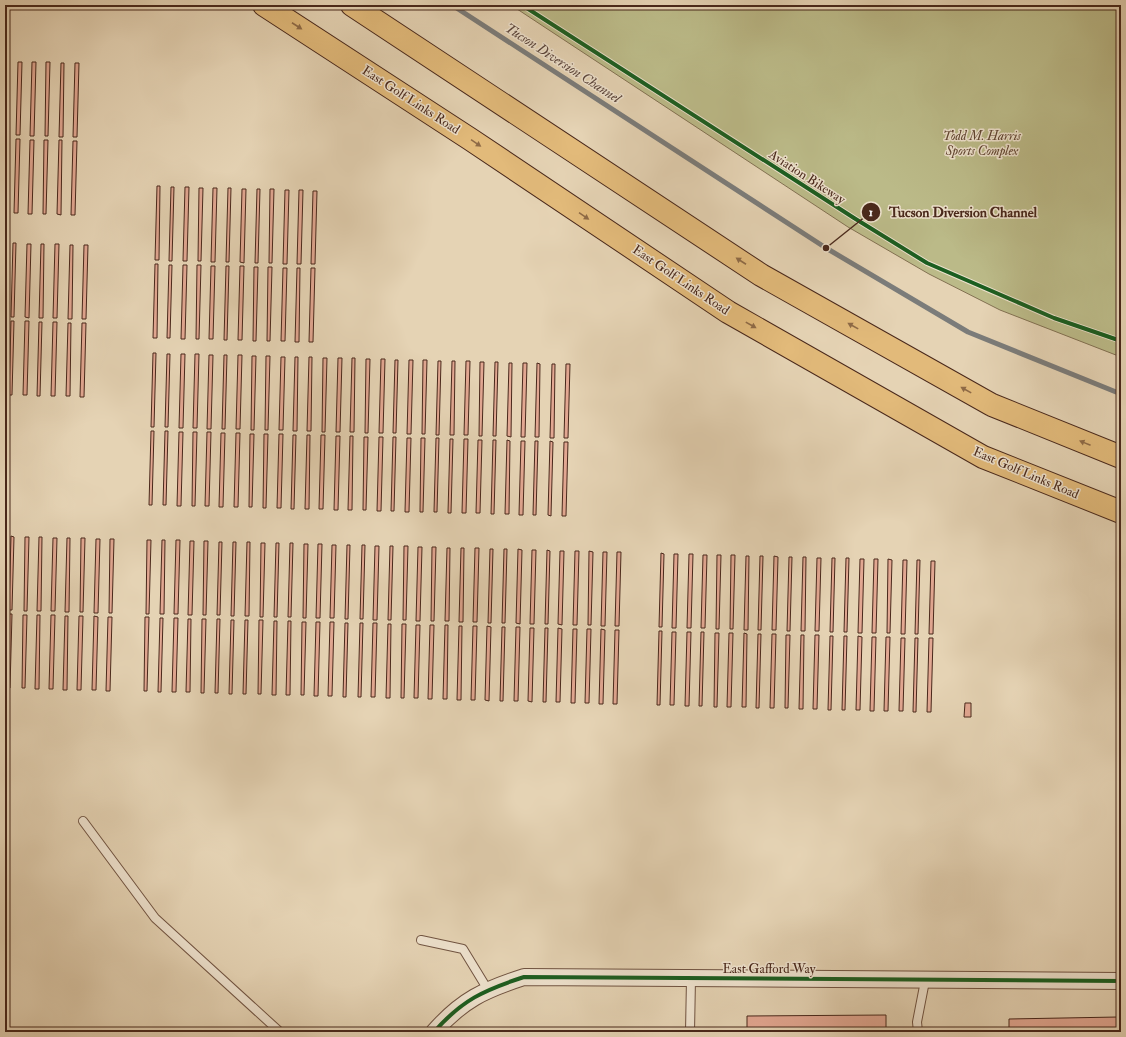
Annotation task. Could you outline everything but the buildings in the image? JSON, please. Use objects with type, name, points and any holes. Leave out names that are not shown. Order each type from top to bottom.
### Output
[{"type":"main road","name":"East Golf Links Road","points":[[264,5],[470,139],[728,312],[983,456],[1121,512]]},
{"type":"main road","points":[[352,5],[761,275],[992,405],[1121,457]]},
{"type":"street","name":"East Gafford Way","points":[[434,1032],[446,1018],[464,1003],[488,990],[524,977],[1121,982]]},
{"type":"lane","points":[[83,822],[155,918],[280,1032]]},
{"type":"lane","points":[[421,940],[463,950],[488,990]]},
{"type":"lane","points":[[690,1032],[691,979]]},
{"type":"lane","points":[[918,1032],[918,1022],[925,980]]},
{"type":"green space","name":"Todd M. Harris Sports Complex","points":[[511,5],[1121,5],[1121,357],[1000,310],[929,274],[848,227]]},
{"type":"waterway","name":"Tucson Diversion Channel","points":[[452,5],[826,248],[968,332],[1121,394]]},
{"type":"cycle path","name":"Aviation Bikeway","points":[[522,5],[854,218],[927,263],[1054,318],[1121,341]]},
{"type":"cycle path","points":[[434,1032],[454,1012],[474,997],[524,977],[1121,981]]},
{"type":"place","name":"Tucson Diversion Channel","points":[[826,248]]}]
